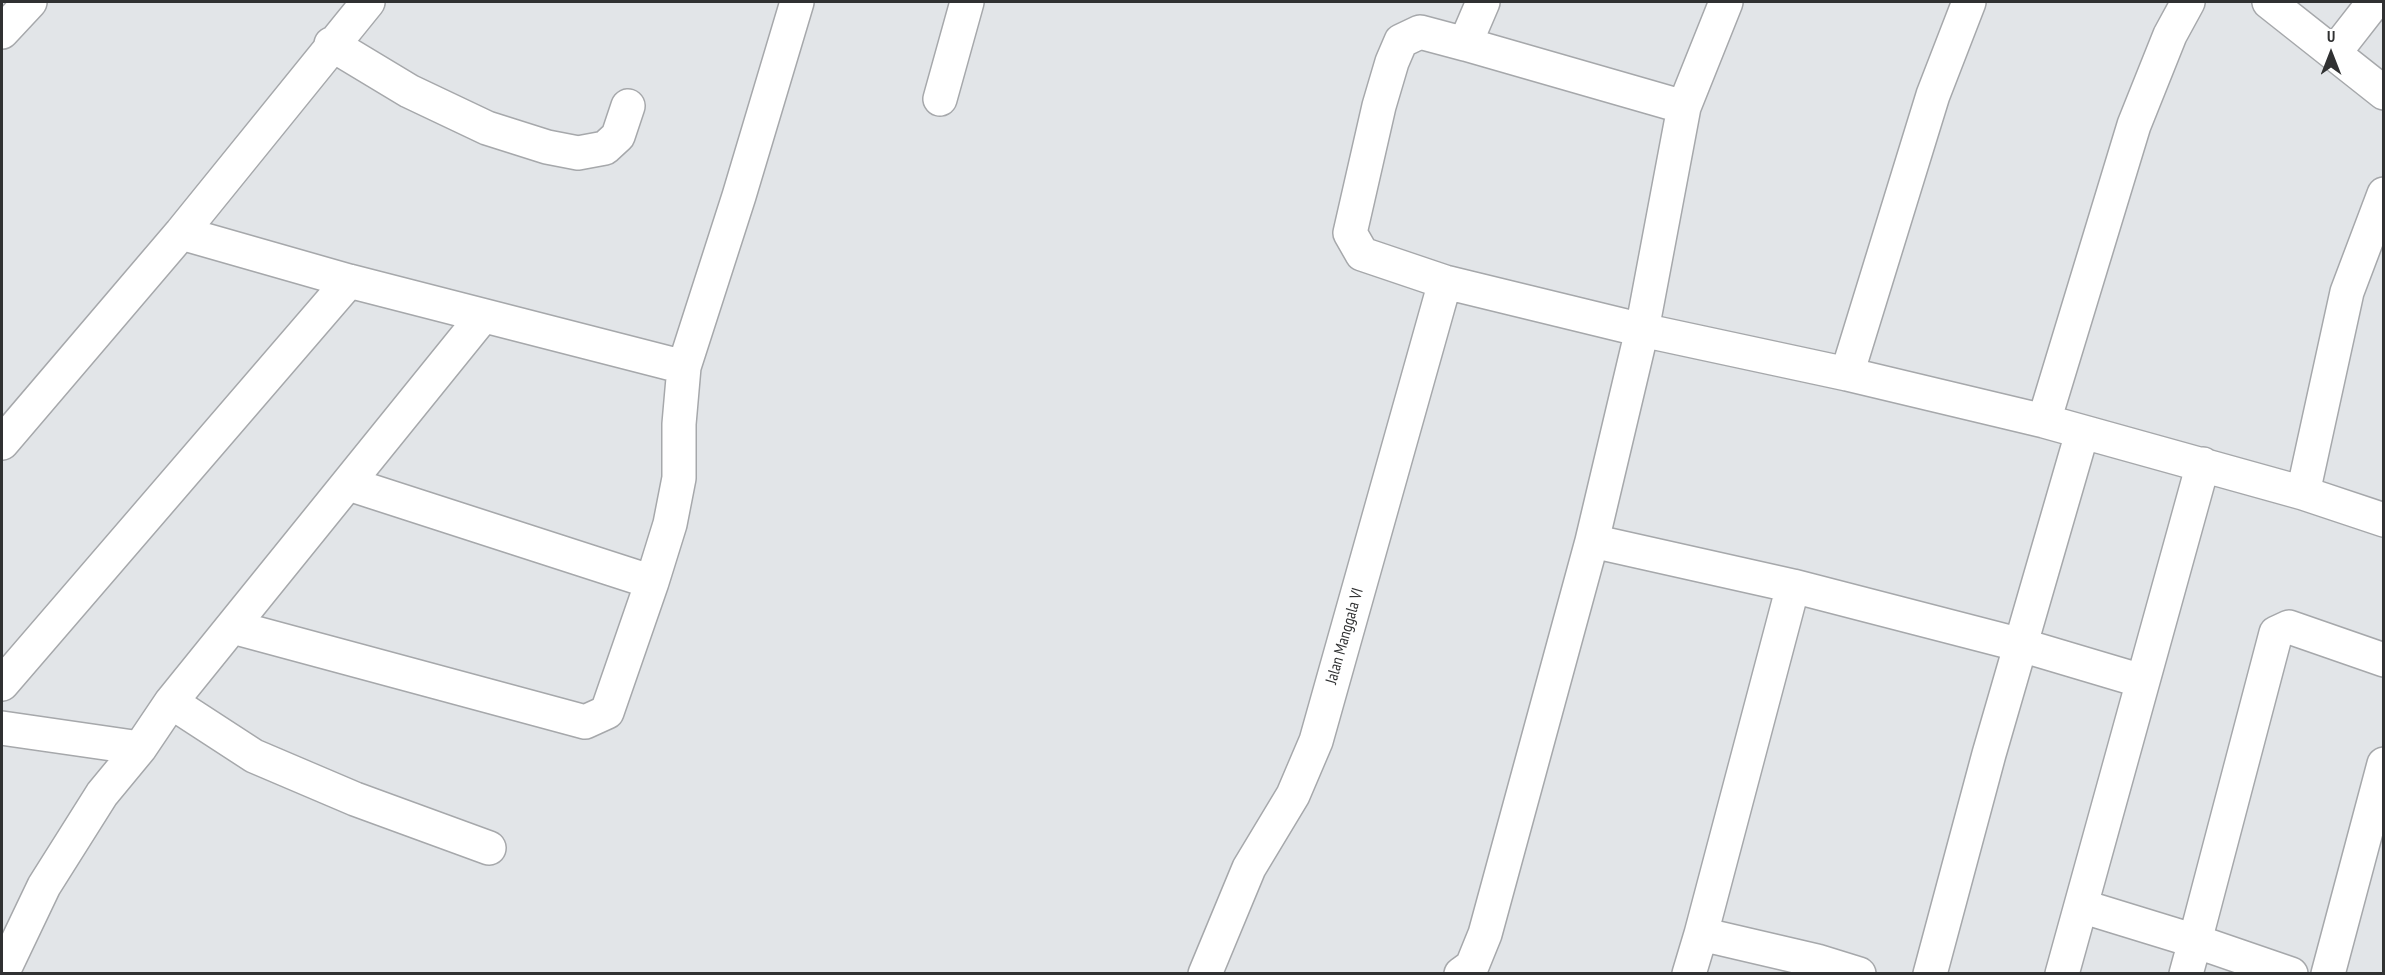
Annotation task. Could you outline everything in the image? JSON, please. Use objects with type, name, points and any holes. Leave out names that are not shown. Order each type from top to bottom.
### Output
[{"type":"street","points":[[2,32],[30,2]]},
{"type":"street","points":[[2,443],[181,232],[368,2]]},
{"type":"street","points":[[232,627],[585,722],[607,712],[670,524],[679,478],[679,424],[684,367],[739,196],[797,2]]},
{"type":"street","points":[[1465,44],[1483,2]]},
{"type":"street","points":[[1461,974],[1472,966],[1485,934],[1592,541],[1642,330],[1684,107],[1726,2]]},
{"type":"street","points":[[1847,374],[1933,95],[1969,2]]},
{"type":"street","points":[[2044,421],[2134,125],[2170,35],[2188,2]]},
{"type":"street","points":[[2269,2],[2384,93]]},
{"type":"street","points":[[2335,52],[2374,2]]},
{"type":"street","points":[[940,99],[961,4]]},
{"type":"street","points":[[1684,107],[1420,32],[1401,41],[1392,62],[1379,106],[1350,232],[1362,254],[1445,282],[1642,330],[1847,374],[2044,421],[2303,493],[2384,520]]},
{"type":"street","points":[[331,45],[409,91],[487,128],[547,147],[578,153],[605,148],[618,136],[628,106]]},
{"type":"street","points":[[2303,493],[2347,292],[2384,194]]},
{"type":"street","points":[[181,232],[349,281],[684,367]]},
{"type":"street","points":[[2,684],[349,281]]},
{"type":"street","name":"Jalan Manggala VI","points":[[1205,974],[1249,868],[1293,795],[1316,741],[1445,282]]},
{"type":"street","points":[[2,974],[44,886],[102,794],[140,748],[171,702],[483,316]]},
{"type":"street","points":[[1930,974],[1989,754],[2082,433]]},
{"type":"street","points":[[2062,974],[2203,464]]},
{"type":"street","points":[[349,484],[652,582]]},
{"type":"street","points":[[1592,541],[1793,585],[2021,645],[2142,681]]},
{"type":"street","points":[[1689,974],[1793,585]]},
{"type":"street","points":[[2186,974],[2276,633],[2289,627],[2384,660]]},
{"type":"street","points":[[171,702],[254,756],[355,799],[489,848]]},
{"type":"street","points":[[2,728],[140,748]]},
{"type":"street","points":[[2328,974],[2384,764]]},
{"type":"street","points":[[2081,906],[2195,941],[2291,974]]},
{"type":"street","points":[[1701,934],[1859,974]]}]
